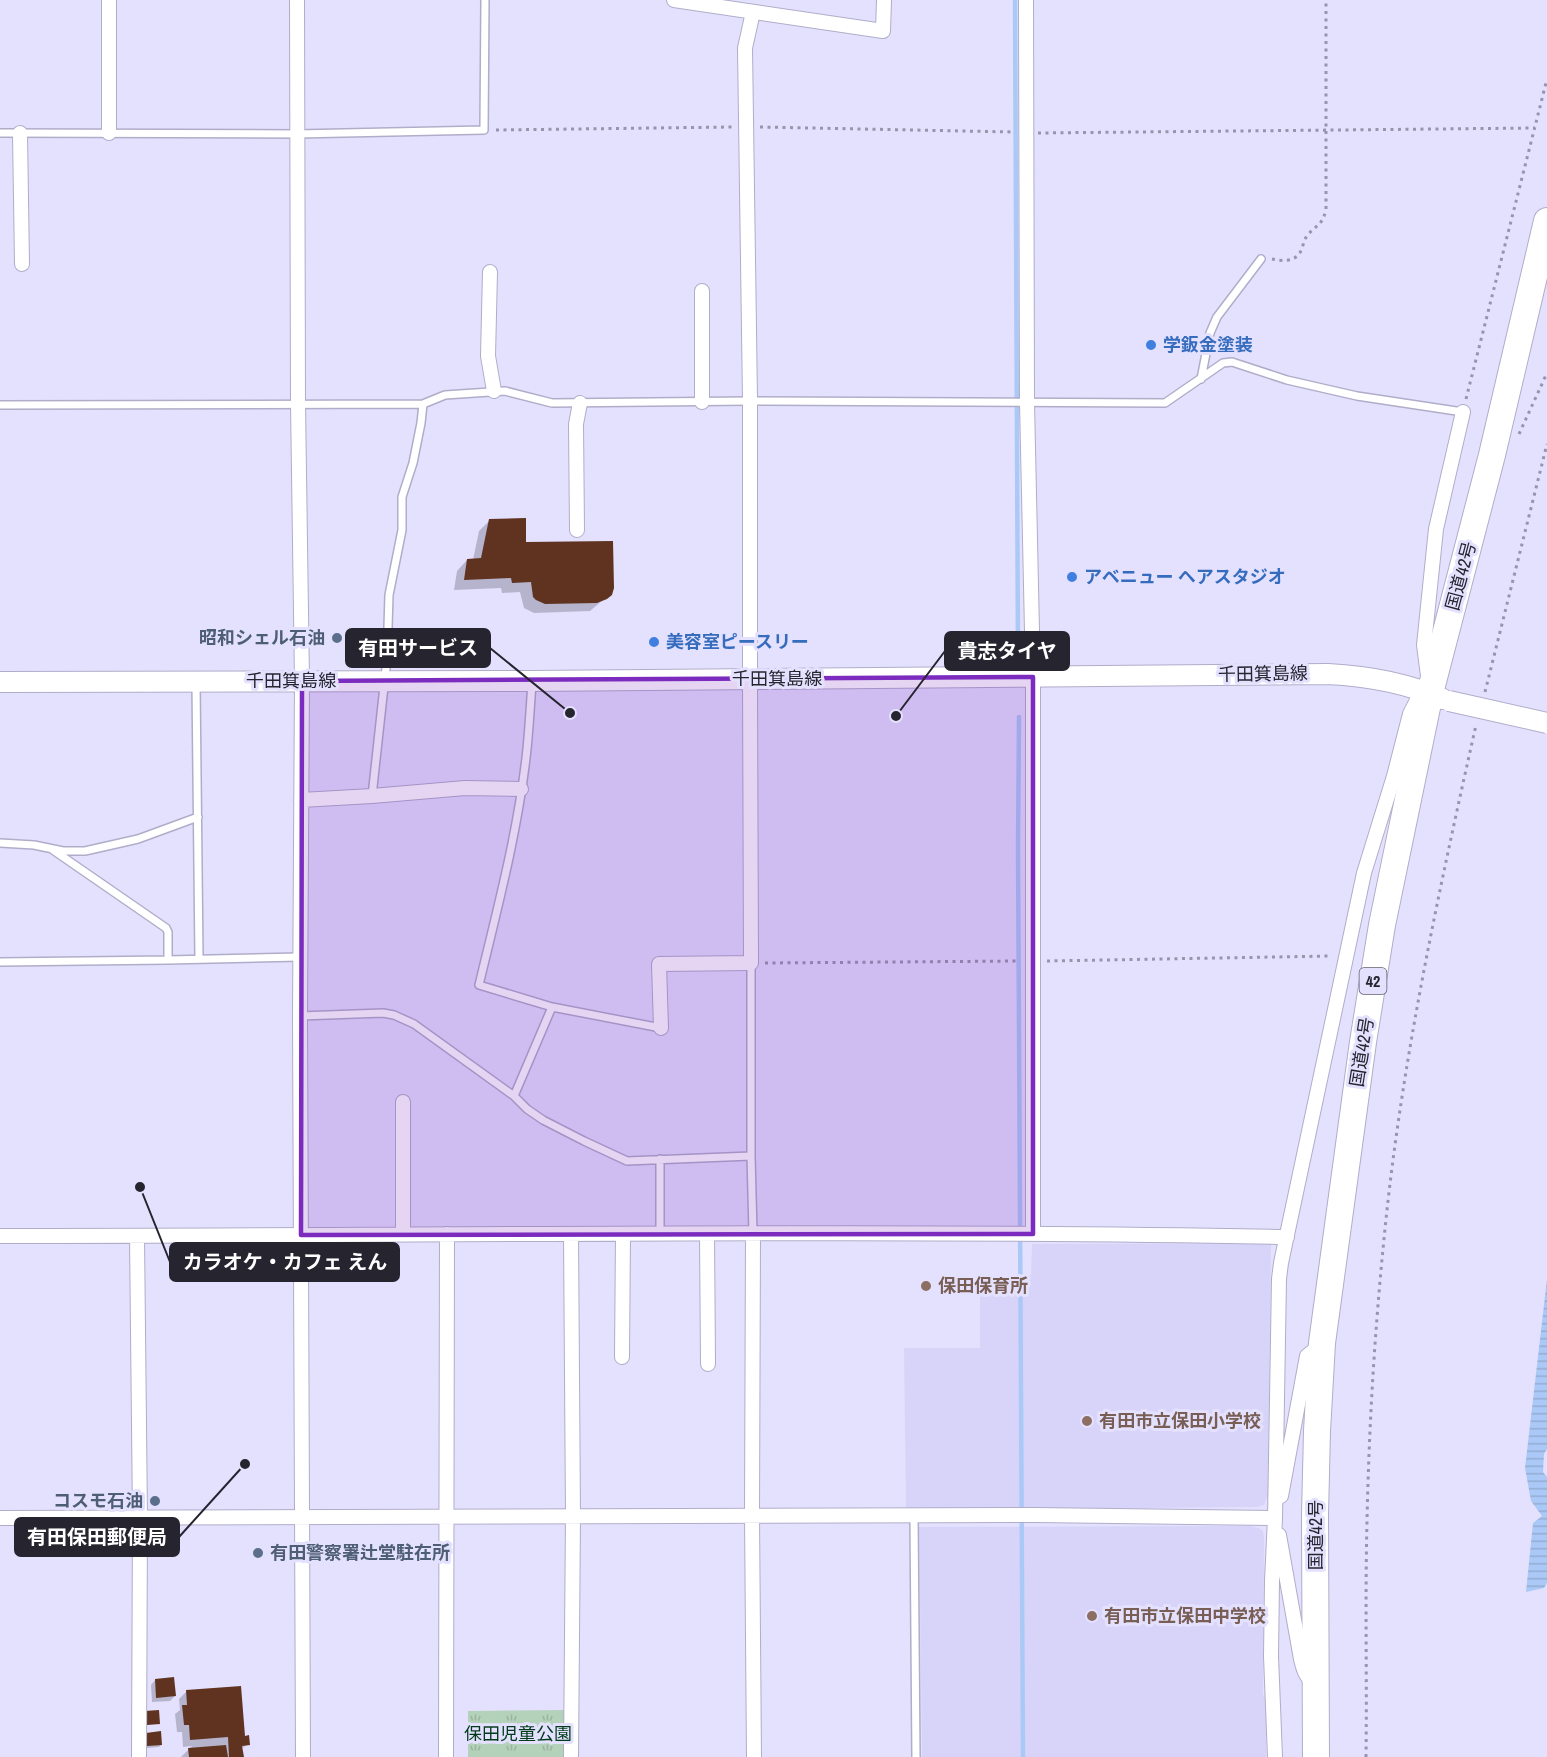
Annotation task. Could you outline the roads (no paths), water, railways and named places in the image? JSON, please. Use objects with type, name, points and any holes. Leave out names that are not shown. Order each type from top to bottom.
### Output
[{"type":"highway","name":"国道42号","points":[[1316,1757],[1317,1431],[1322,1343],[1346,1161],[1382,925],[1434,695],[1547,221]]},
{"type":"main road","name":"千田箕島線","points":[[0,682],[532,681],[1328,674],[1383,681],[1547,723]]},
{"type":"street","points":[[109,0],[109,133]]},
{"type":"street","points":[[297,0],[298,403],[302,681],[300,1016],[303,1757]]},
{"type":"street","points":[[674,0],[883,31],[884,0]]},
{"type":"street","points":[[1026,0],[1027,402],[1033,677],[1033,1234]]},
{"type":"street","points":[[661,1028],[659,964],[751,963],[750,401],[745,48],[753,12]]},
{"type":"street","points":[[20,133],[22,264]]},
{"type":"street","points":[[490,272],[488,341],[494,391]]},
{"type":"street","points":[[702,291],[702,402]]},
{"type":"street","points":[[577,530],[576,424],[580,403]]},
{"type":"street","points":[[1275,1757],[1271,1656],[1280,1279],[1364,873],[1394,776],[1410,714],[1434,695],[1424,645],[1436,529],[1463,412]]},
{"type":"street","points":[[301,800],[465,788],[521,789]]},
{"type":"street","points":[[403,1102],[403,1234]]},
{"type":"street","points":[[0,1236],[660,1233],[1287,1237]]},
{"type":"street","points":[[446,1757],[447,1234]]},
{"type":"street","points":[[571,1234],[572,1757]]},
{"type":"street","points":[[622,1357],[623,1234]]},
{"type":"street","points":[[707,1234],[708,1365]]},
{"type":"street","points":[[753,1234],[754,1757]]},
{"type":"street","points":[[137,1236],[140,1518],[139,1757]]},
{"type":"street","points":[[1316,1684],[1308,1678],[1301,1659],[1285,1561],[1275,1518],[1285,1480],[1307,1356],[1322,1343]]},
{"type":"street","points":[[0,1518],[1035,1515],[1275,1518]]},
{"type":"lane","points":[[0,133],[297,134],[484,130],[485,0]]},
{"type":"lane","points":[[1201,379],[1210,333],[1217,317],[1261,259]]},
{"type":"lane","points":[[0,405],[423,404],[445,395],[494,391],[505,391],[552,403],[750,401],[1165,404],[1224,363],[1232,362],[1287,380],[1358,396],[1463,412]]},
{"type":"lane","points":[[372,796],[387,659],[389,595],[402,530],[402,497],[413,463],[422,423],[423,404]]},
{"type":"lane","points":[[196,681],[199,959]]},
{"type":"lane","points":[[532,681],[521,789],[505,876],[479,985],[552,1007],[661,1028]]},
{"type":"lane","points":[[0,843],[34,845],[72,852],[138,839],[198,818]]},
{"type":"lane","points":[[51,849],[166,928],[168,960]]},
{"type":"lane","points":[[0,962],[300,957]]},
{"type":"lane","points":[[751,963],[753,1234]]},
{"type":"lane","points":[[514,1096],[552,1007]]},
{"type":"lane","points":[[300,1016],[383,1014],[404,1019],[514,1096],[543,1120],[627,1161],[751,1156]]},
{"type":"lane","points":[[660,1159],[660,1233]]},
{"type":"lane","points":[[914,1516],[916,1757]]},
{"type":"water","points":[[1547,1279],[1547,1449],[1544,1454],[1543,1472],[1547,1477],[1547,1583],[1544,1588],[1526,1592],[1533,1523],[1542,1516],[1531,1501],[1525,1468]]},
{"type":"waterway","points":[[1015,0],[1018,660]]},
{"type":"waterway","points":[[1019,717],[1023,1757]]},
{"type":"place","name":"学鈑金塗装","points":[[1151,345]]},
{"type":"place","name":"アベニュー ヘアスタジオ","points":[[1072,577]]},
{"type":"place","name":"昭和シェル石油","points":[[337,638]]},
{"type":"place","name":"美容室ピースリー","points":[[654,642]]},
{"type":"place","name":"有田サービス","points":[[570,713]]},
{"type":"place","name":"貴志タイヤ","points":[[896,716]]},
{"type":"place","name":"カラオケ・カフェ えん","points":[[140,1187]]},
{"type":"place","name":"保田保育所","points":[[926,1286]]},
{"type":"place","name":"有田市立保田小学校","points":[[1087,1421]]},
{"type":"place","name":"有田保田郵便局","points":[[245,1464]]},
{"type":"place","name":"コスモ石油","points":[[155,1501]]},
{"type":"place","name":"有田警察署辻堂駐在所","points":[[258,1553]]},
{"type":"place","name":"有田市立保田中学校","points":[[1092,1616]]},
{"type":"park label","name":"保田児童公園","points":[[518,1734]]}]
